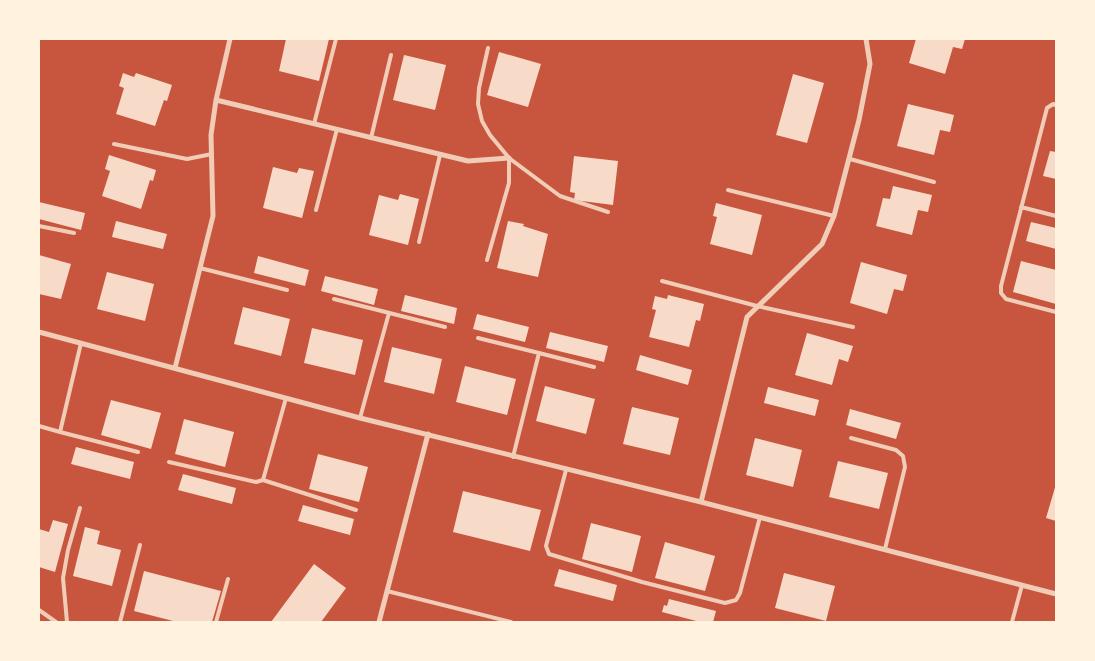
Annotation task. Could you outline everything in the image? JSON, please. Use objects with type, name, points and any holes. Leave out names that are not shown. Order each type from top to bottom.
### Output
[{"type":"street","points":[[175,368],[213,216],[211,136],[216,100],[230,39]]},
{"type":"street","points":[[701,502],[747,317],[822,244],[834,216],[850,159],[870,64],[866,39]]},
{"type":"street","points":[[216,100],[468,161],[509,158]]},
{"type":"street","points":[[39,332],[360,418],[701,502],[1056,594]]},
{"type":"street","points":[[379,622],[428,434]]},
{"type":"lane","points":[[314,124],[336,39]]},
{"type":"lane","points":[[488,48],[479,88],[478,104],[482,121],[490,134],[509,158],[560,196],[608,212]]},
{"type":"lane","points":[[371,138],[391,55]]},
{"type":"lane","points":[[1056,105],[1053,104],[1047,108],[1001,286],[1001,293],[1006,299],[1056,312]]},
{"type":"lane","points":[[316,210],[337,129]]},
{"type":"lane","points":[[114,144],[187,159],[212,154]]},
{"type":"lane","points":[[419,242],[440,154]]},
{"type":"lane","points":[[487,260],[508,183],[509,158]]},
{"type":"lane","points":[[850,159],[934,182]]},
{"type":"lane","points":[[728,190],[834,216]]},
{"type":"lane","points":[[1021,207],[1056,216]]},
{"type":"lane","points":[[39,226],[74,233]]},
{"type":"lane","points":[[200,268],[287,290]]},
{"type":"lane","points":[[662,281],[757,306],[853,327]]},
{"type":"lane","points":[[334,299],[445,327]]},
{"type":"lane","points":[[360,418],[389,313]]},
{"type":"lane","points":[[478,338],[594,367]]},
{"type":"lane","points":[[60,432],[81,343]]},
{"type":"lane","points":[[513,457],[539,353]]},
{"type":"lane","points":[[263,480],[286,398]]},
{"type":"lane","points":[[39,426],[138,452]]},
{"type":"lane","points":[[851,438],[896,450],[903,456],[905,467],[884,550]]},
{"type":"lane","points":[[169,462],[256,482],[263,480],[356,510]]},
{"type":"lane","points":[[566,470],[546,546],[549,554],[642,582],[725,603],[736,600],[740,593],[760,517]]},
{"type":"lane","points":[[67,622],[63,578],[68,550],[80,508]]},
{"type":"lane","points":[[120,622],[140,545]]},
{"type":"lane","points":[[216,622],[228,579]]},
{"type":"lane","points":[[1012,622],[1022,585]]},
{"type":"lane","points":[[387,591],[511,622]]},
{"type":"lane","points":[[39,610],[56,622]]},
{"type":"building","points":[[286,39],[329,39],[319,81],[279,71]]},
{"type":"building","points":[[916,39],[965,39],[962,49],[953,47],[945,74],[909,63]]},
{"type":"building","points":[[499,52],[541,64],[528,107],[487,95]]},
{"type":"building","points":[[404,55],[446,65],[435,110],[393,100]]},
{"type":"building","points":[[123,73],[134,77],[136,73],[172,85],[167,101],[164,100],[155,126],[116,114],[124,88],[119,86]]},
{"type":"building","points":[[793,74],[824,83],[807,143],[776,135]]},
{"type":"building","points":[[908,104],[954,115],[950,132],[940,130],[934,155],[897,146]]},
{"type":"building","points":[[1050,151],[1056,152],[1056,179],[1043,176]]},
{"type":"building","points":[[109,155],[156,170],[153,181],[150,180],[141,209],[102,196],[110,171],[105,169]]},
{"type":"building","points":[[574,156],[618,161],[613,205],[574,200],[575,193],[570,192]]},
{"type":"building","points":[[273,167],[297,173],[299,168],[314,171],[302,218],[263,208]]},
{"type":"building","points":[[893,186],[932,195],[928,212],[918,210],[912,235],[876,226],[883,198],[890,199]]},
{"type":"building","points":[[400,194],[419,199],[408,245],[369,235],[379,195],[398,200]]},
{"type":"building","points":[[39,202],[85,213],[81,230],[39,219]]},
{"type":"building","points":[[716,203],[762,215],[752,255],[710,244],[717,217],[713,216]]},
{"type":"building","points":[[116,221],[167,234],[163,249],[112,237]]},
{"type":"building","points":[[508,221],[524,224],[523,226],[548,234],[538,277],[497,268]]},
{"type":"building","points":[[1031,222],[1056,228],[1056,249],[1026,241]]},
{"type":"building","points":[[39,255],[71,264],[61,299],[39,294]]},
{"type":"building","points":[[258,256],[309,270],[305,286],[254,273]]},
{"type":"building","points":[[1021,261],[1056,270],[1056,304],[1013,292]]},
{"type":"building","points":[[861,262],[907,275],[903,291],[894,289],[887,314],[850,303]]},
{"type":"building","points":[[107,272],[154,284],[145,321],[97,309]]},
{"type":"building","points":[[325,276],[378,289],[374,305],[321,291]]},
{"type":"building","points":[[405,295],[457,308],[454,324],[401,311]]},
{"type":"building","points":[[668,295],[704,304],[700,321],[696,320],[689,347],[649,337],[656,310],[652,309],[655,296],[667,299]]},
{"type":"building","points":[[243,307],[290,319],[281,356],[234,344]]},
{"type":"building","points":[[477,314],[529,327],[525,342],[473,329]]},
{"type":"building","points":[[312,328],[363,340],[355,375],[304,363]]},
{"type":"building","points":[[550,332],[608,346],[604,362],[546,348]]},
{"type":"building","points":[[807,333],[853,346],[848,362],[839,359],[832,385],[795,375]]},
{"type":"building","points":[[392,347],[442,359],[434,394],[384,382]]},
{"type":"building","points":[[640,355],[692,370],[688,385],[636,370]]},
{"type":"building","points":[[465,366],[516,379],[507,415],[456,402]]},
{"type":"building","points":[[545,386],[595,399],[586,434],[536,421]]},
{"type":"building","points":[[768,387],[819,400],[815,416],[764,403]]},
{"type":"building","points":[[111,400],[161,413],[151,449],[101,435]]},
{"type":"building","points":[[632,407],[679,418],[670,455],[623,444]]},
{"type":"building","points":[[850,409],[901,423],[896,439],[846,425]]},
{"type":"building","points":[[184,419],[234,432],[225,467],[175,454]]},
{"type":"building","points":[[755,438],[802,450],[793,487],[746,475]]},
{"type":"building","points":[[76,447],[134,462],[130,479],[71,464]]},
{"type":"building","points":[[318,454],[368,467],[359,502],[309,489]]},
{"type":"building","points":[[838,461],[888,473],[879,509],[829,497]]},
{"type":"building","points":[[183,474],[236,488],[232,504],[178,490]]},
{"type":"building","points":[[1056,484],[1056,521],[1046,518]]},
{"type":"building","points":[[463,491],[541,510],[530,551],[453,532]]},
{"type":"building","points":[[303,505],[354,519],[350,535],[298,521]]},
{"type":"building","points":[[53,520],[68,524],[55,572],[39,567],[39,529],[49,532]]},
{"type":"building","points":[[591,523],[641,536],[632,572],[582,559]]},
{"type":"building","points":[[85,527],[100,531],[97,544],[121,550],[112,586],[73,576]]},
{"type":"building","points":[[665,542],[715,556],[705,591],[655,578]]},
{"type":"building","points":[[314,564],[346,588],[321,622],[271,622]]},
{"type":"building","points":[[559,569],[617,585],[613,601],[554,586]]},
{"type":"building","points":[[144,571],[221,591],[212,622],[177,622],[134,611]]},
{"type":"building","points":[[784,573],[835,586],[826,621],[775,608]]},
{"type":"building","points":[[669,599],[716,611],[713,622],[700,622],[662,612],[664,605],[667,606]]}]
